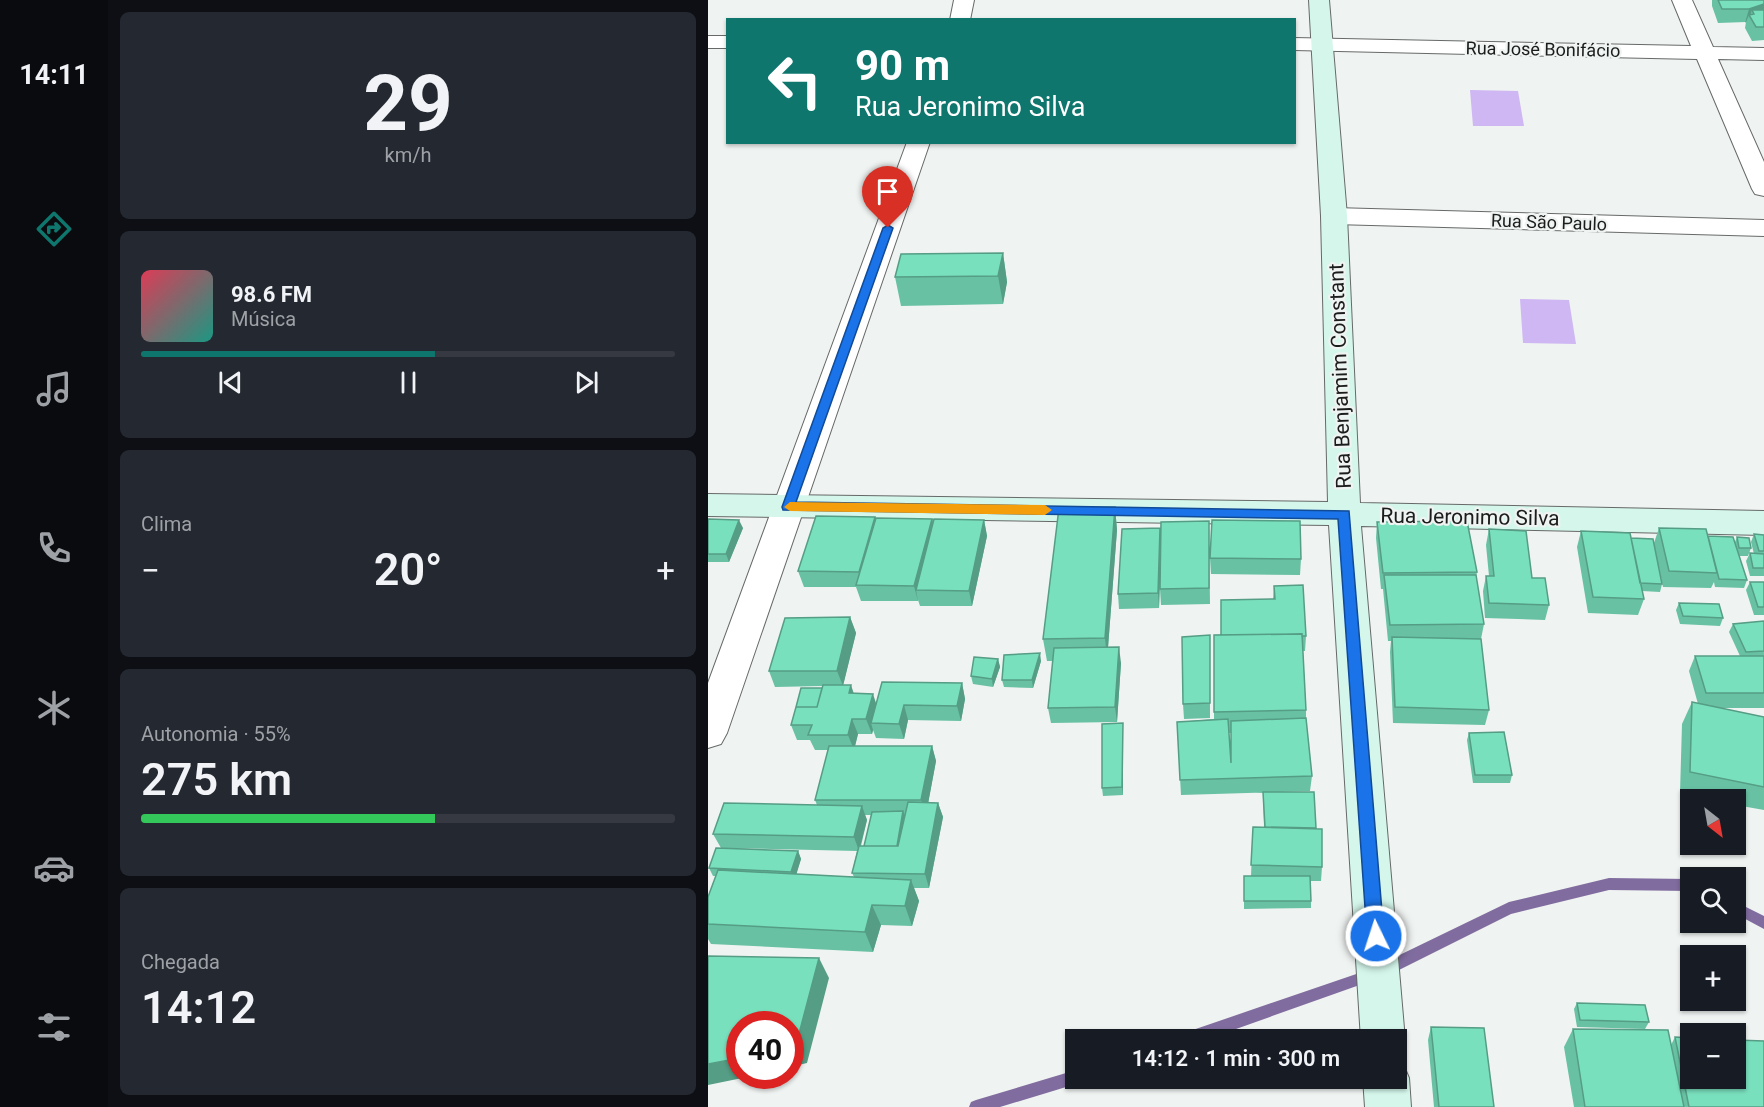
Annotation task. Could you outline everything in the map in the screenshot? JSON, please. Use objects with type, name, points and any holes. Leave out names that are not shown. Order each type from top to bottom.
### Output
[{"type":"street","points":[[960,18],[964,0]]},
{"type":"street","name":"Rua Benjamim Constant","points":[[1319,0],[1334,216],[1344,514],[1383,1028]]},
{"type":"street","points":[[1682,0],[1764,189]]},
{"type":"street","points":[[708,42],[726,42]]},
{"type":"street","name":"Rua José Bonifácio","points":[[1296,44],[1764,54]]},
{"type":"street","points":[[708,733],[918,144]]},
{"type":"street","name":"Rua São Paulo","points":[[1334,216],[1764,228]]},
{"type":"street","name":"Rua Jeronimo Silva","points":[[708,505],[1344,514],[1764,523]]},
{"type":"street","points":[[1387,1089],[1388,1107]]},
{"type":"shaded area","points":[[1470,90],[1518,91],[1524,126],[1473,126]]},
{"type":"shaded area","points":[[1520,299],[1569,300],[1576,344],[1523,343]]},
{"type":"building","points":[[1718,0],[1764,0],[1764,4],[1749,9],[1722,9]]},
{"type":"building","points":[[1752,10],[1764,10],[1764,27],[1756,27],[1749,15],[1754,14]]},
{"type":"building","points":[[1003,253],[998,276],[895,277],[901,254]]},
{"type":"building","points":[[1115,507],[1105,638],[1043,639],[1059,508]]},
{"type":"building","points":[[816,516],[875,517],[859,572],[798,571]]},
{"type":"building","points":[[876,518],[932,519],[914,586],[856,585]]},
{"type":"building","points":[[708,519],[739,520],[726,554],[708,554]]},
{"type":"building","points":[[934,519],[984,520],[969,591],[916,590]]},
{"type":"building","points":[[1212,520],[1300,521],[1301,559],[1210,558]]},
{"type":"building","points":[[1209,521],[1209,588],[1160,589],[1161,522]]},
{"type":"building","points":[[1467,521],[1477,572],[1383,573],[1377,522]]},
{"type":"building","points":[[1160,528],[1158,593],[1118,594],[1122,529]]},
{"type":"building","points":[[1659,528],[1706,529],[1717,573],[1669,571]]},
{"type":"building","points":[[1489,529],[1526,531],[1532,578],[1545,578],[1549,605],[1489,603],[1486,576],[1494,576]]},
{"type":"building","points":[[1581,531],[1630,533],[1644,599],[1593,597]]},
{"type":"building","points":[[1754,534],[1764,535],[1764,551],[1759,551]]},
{"type":"building","points":[[1708,536],[1733,537],[1747,580],[1719,579]]},
{"type":"building","points":[[1737,537],[1749,538],[1751,548],[1739,548]]},
{"type":"building","points":[[1631,538],[1653,539],[1662,584],[1640,583]]},
{"type":"building","points":[[1750,553],[1764,554],[1764,568],[1753,568]]},
{"type":"building","points":[[1384,575],[1476,575],[1484,624],[1390,625]]},
{"type":"building","points":[[1750,582],[1764,582],[1764,607],[1758,607]]},
{"type":"building","points":[[1303,585],[1306,636],[1302,634],[1221,635],[1221,600],[1275,599],[1274,586]]},
{"type":"building","points":[[1679,603],[1719,604],[1723,618],[1683,616]]},
{"type":"building","points":[[850,617],[837,671],[769,671],[785,618]]},
{"type":"building","points":[[1764,621],[1764,651],[1746,652],[1733,624]]},
{"type":"building","points":[[1302,634],[1306,710],[1214,712],[1214,635]]},
{"type":"building","points":[[1210,635],[1210,703],[1183,704],[1182,637]]},
{"type":"building","points":[[1392,637],[1481,639],[1489,710],[1395,707]]},
{"type":"building","points":[[1119,647],[1115,707],[1048,708],[1054,648]]},
{"type":"building","points":[[1040,653],[1032,680],[1002,680],[1004,655]]},
{"type":"building","points":[[1695,656],[1764,656],[1764,693],[1706,693]]},
{"type":"building","points":[[974,657],[998,659],[992,679],[971,676]]},
{"type":"building","points":[[882,682],[962,683],[957,706],[904,705],[899,724],[871,723]]},
{"type":"building","points":[[823,685],[851,685],[849,693],[873,694],[866,719],[852,719],[848,735],[808,735],[812,725],[791,725],[796,707],[817,707]]},
{"type":"building","points":[[801,688],[822,688],[817,707],[796,707]]},
{"type":"building","points":[[1692,702],[1764,717],[1764,787],[1690,772]]},
{"type":"building","points":[[1306,718],[1312,776],[1180,780],[1177,722],[1228,719],[1231,763],[1231,721]]},
{"type":"building","points":[[1123,723],[1122,787],[1102,788],[1102,724]]},
{"type":"building","points":[[1504,732],[1512,775],[1475,775],[1469,733]]},
{"type":"building","points":[[829,746],[932,746],[921,800],[815,800]]},
{"type":"building","points":[[1263,792],[1314,792],[1316,828],[1265,827]]},
{"type":"building","points":[[908,802],[938,803],[925,874],[852,873],[859,846],[898,846]]},
{"type":"building","points":[[724,803],[862,806],[854,837],[713,834]]},
{"type":"building","points":[[903,811],[897,846],[864,846],[872,812]]},
{"type":"building","points":[[1253,827],[1322,829],[1322,867],[1251,865]]},
{"type":"building","points":[[716,848],[798,851],[791,872],[709,868]]},
{"type":"building","points":[[718,870],[911,880],[905,906],[872,905],[865,932],[708,924],[708,897]]},
{"type":"building","points":[[1244,876],[1310,876],[1311,901],[1244,901]]},
{"type":"building","points":[[708,956],[819,958],[804,1015],[804,1011],[726,1011],[726,1061],[708,1064]]},
{"type":"building","points":[[1577,1003],[1645,1005],[1649,1022],[1580,1020]]},
{"type":"building","points":[[1431,1027],[1484,1028],[1494,1107],[1439,1107]]},
{"type":"building","points":[[1573,1029],[1668,1030],[1684,1107],[1585,1107]]},
{"type":"building","points":[[1675,1037],[1680,1037],[1680,1062]]},
{"type":"building","points":[[1746,1040],[1764,1041],[1764,1107],[1689,1107],[1685,1089],[1746,1089]]},
{"type":"waterway","points":[[1386,969],[1509,908],[1609,884],[1680,885]]},
{"type":"waterway","points":[[1746,913],[1764,923]]},
{"type":"waterway","points":[[1216,1029],[1368,976]]},
{"type":"waterway","points":[[976,1107],[1065,1080]]},
{"type":"slow traffic","points":[[790,507],[1045,510]]},
{"type":"route","points":[[888,228],[788,507],[1344,514],[1376,936]]}]
